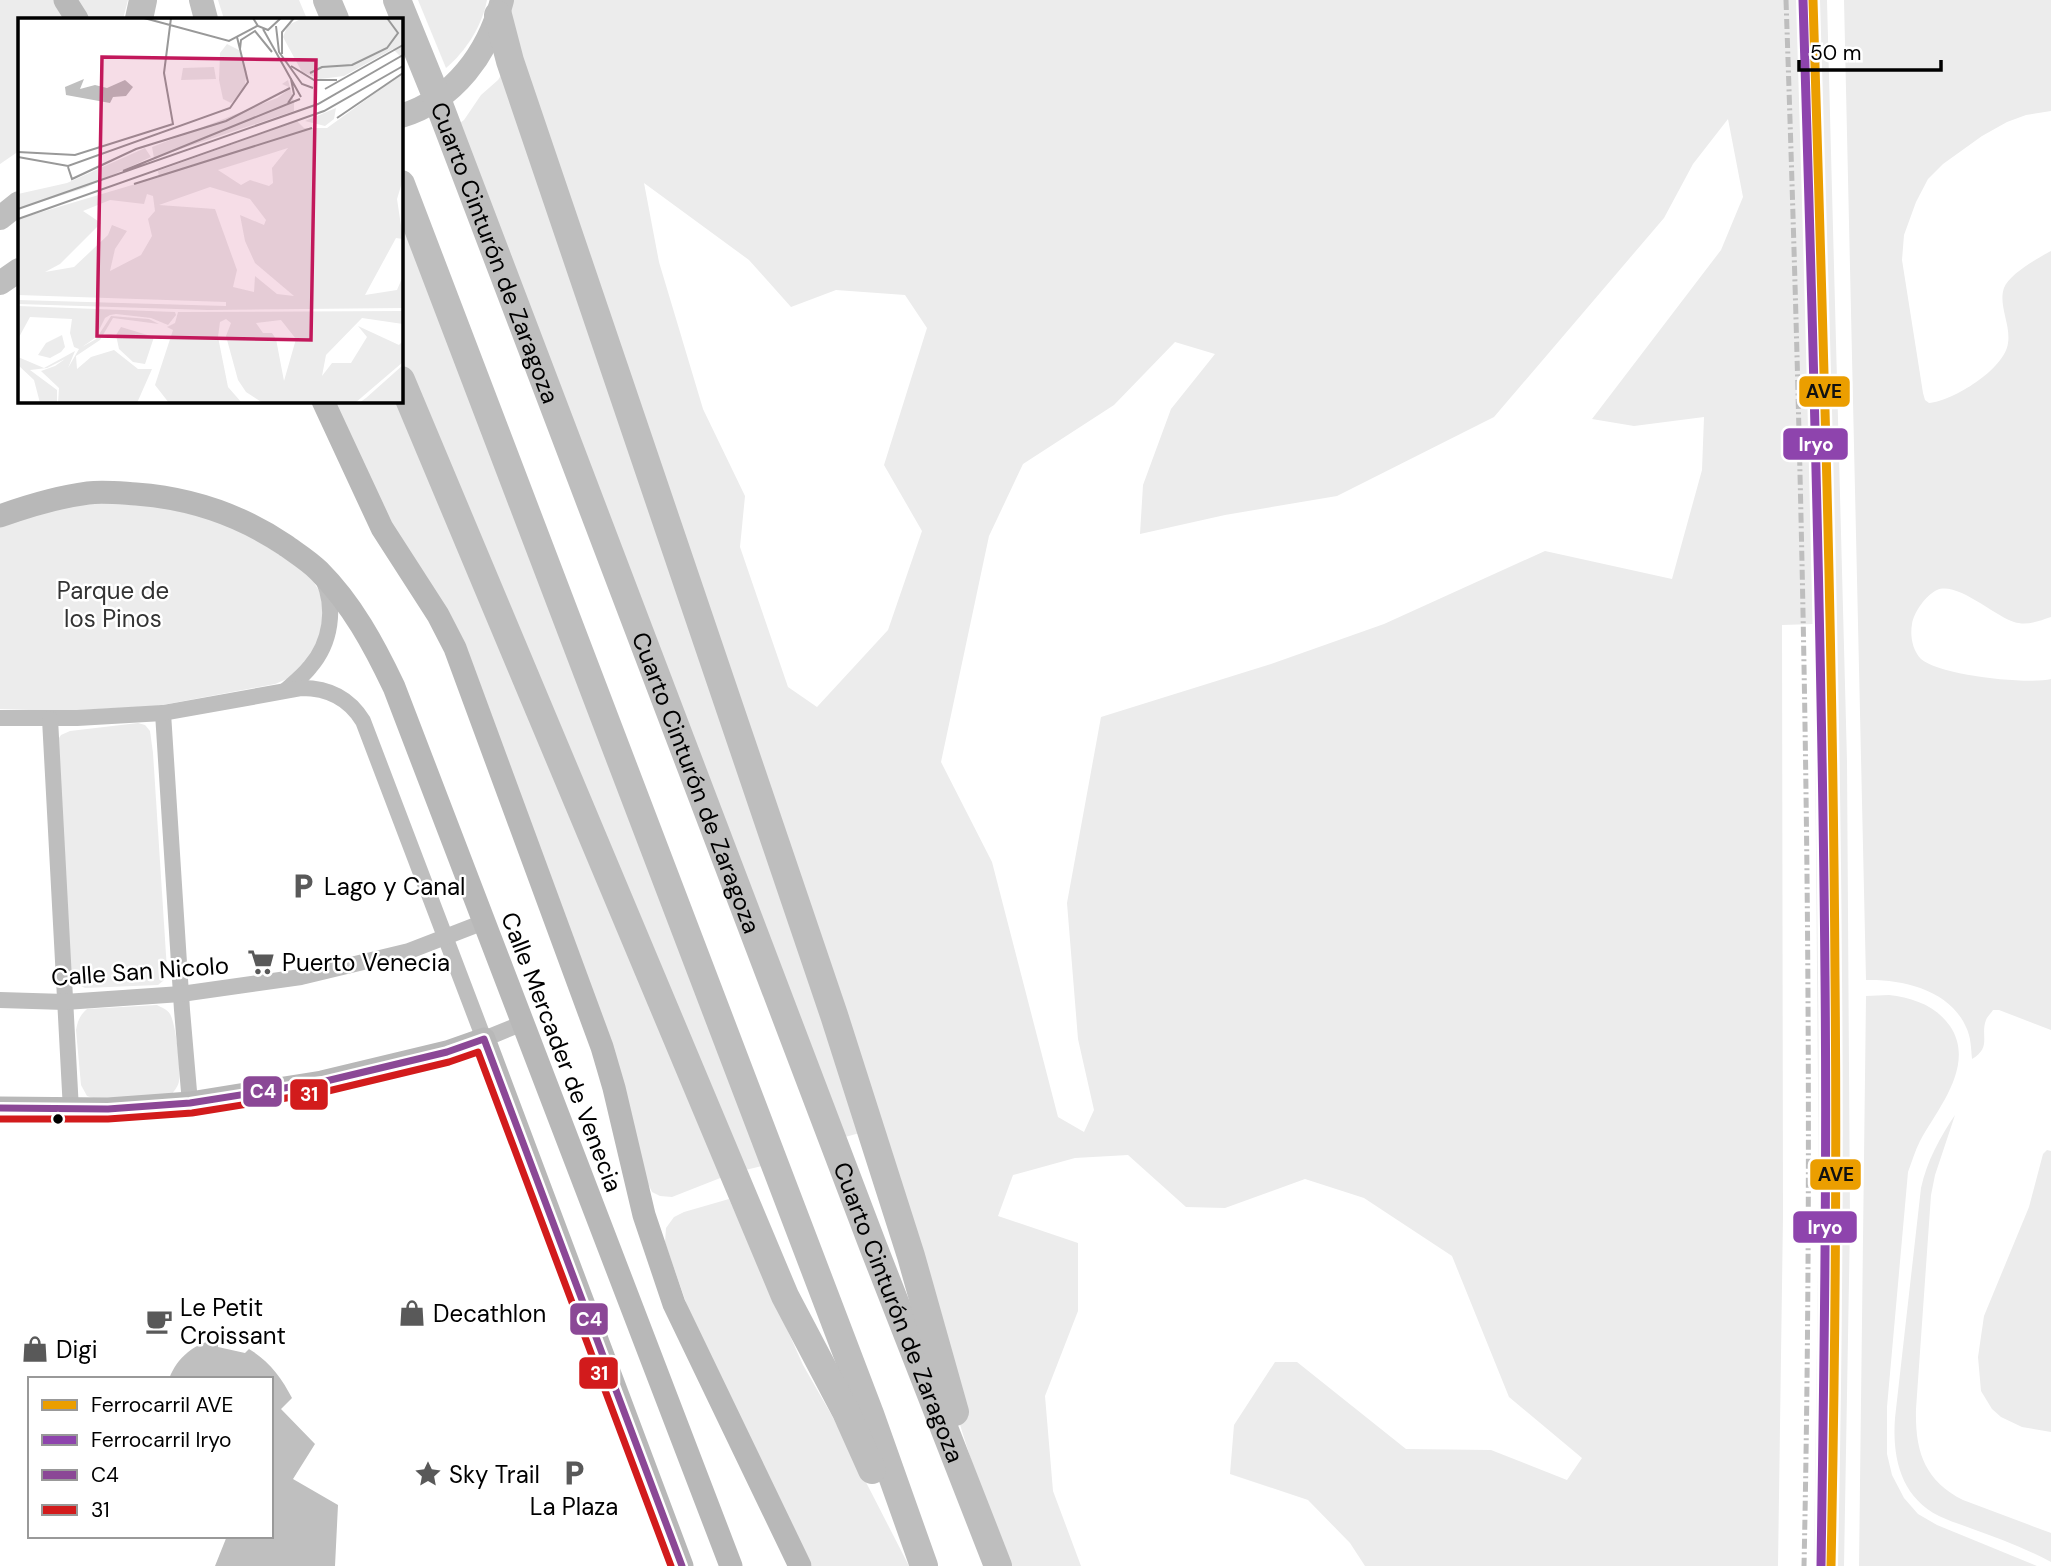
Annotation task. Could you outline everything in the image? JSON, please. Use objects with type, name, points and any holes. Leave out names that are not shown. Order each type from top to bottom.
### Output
[{"type":"highway","points":[[139,18],[143,0]]},
{"type":"highway","points":[[327,0],[335,18]]},
{"type":"highway","name":"Cuarto Cinturón de Zaragoza","points":[[397,0],[998,1566]]},
{"type":"highway","points":[[500,8],[514,74],[843,1040],[911,1255],[947,1386],[974,1469],[984,1530]]},
{"type":"highway","points":[[402,187],[870,1414],[924,1566]]},
{"type":"highway","points":[[402,382],[785,1296],[846,1412],[891,1513],[914,1540]]},
{"type":"main road","points":[[402,116],[449,90],[466,73],[490,36],[500,8]]},
{"type":"main road","points":[[0,218],[18,204]]},
{"type":"main road","points":[[0,283],[18,271]]},
{"type":"street","points":[[65,0],[76,18]]},
{"type":"street","points":[[323,402],[382,528],[438,615],[462,666],[602,1047],[644,1215],[674,1304],[800,1566]]},
{"type":"street","name":"Calle Mercader de Venecia","points":[[0,516],[40,503],[88,493],[128,493],[174,498],[204,505],[251,524],[298,554],[318,571],[362,625],[394,687],[731,1566]]},
{"type":"street","points":[[286,690],[311,667],[328,632],[329,597],[318,571]]},
{"type":"street","points":[[0,718],[50,719],[163,713],[244,700],[286,690],[315,688],[343,699],[356,710],[363,721],[446,936],[682,1566]]},
{"type":"street","points":[[163,713],[190,1103]]},
{"type":"street","points":[[50,719],[71,1110]]},
{"type":"street","name":"Calle San Nicolo","points":[[0,1000],[65,1002],[181,994],[300,977],[409,951],[484,922]]},
{"type":"street","points":[[0,1108],[71,1110],[190,1103],[322,1082],[447,1052],[523,1023]]},
{"type":"green space","points":[[0,0],[128,0],[123,18],[18,18],[18,152],[0,164]]},
{"type":"green space","points":[[218,0],[299,0],[307,18],[224,18]]},
{"type":"green space","points":[[418,0],[487,0],[472,37],[446,68]]},
{"type":"green space","points":[[502,0],[1827,0],[1847,761],[1850,1223],[1844,1566],[1814,1566],[1819,1196],[1814,624],[1782,625],[1783,1216],[1778,1566],[1365,1566],[1350,1543],[1308,1500],[1230,1474],[1234,1425],[1275,1362],[1297,1362],[1406,1449],[1491,1450],[1567,1480],[1582,1458],[1509,1397],[1452,1256],[1364,1198],[1305,1179],[1225,1208],[1186,1207],[1128,1155],[1075,1158],[1013,1175],[998,1216],[1078,1243],[1078,1311],[1045,1396],[1053,1491],[1081,1566],[998,1566],[974,1469],[867,1131],[834,1140],[449,131],[464,120],[481,95],[498,80],[510,61]],"holes":[[[1728,119],[1743,197],[1721,250],[1592,419],[1634,426],[1704,417],[1702,470],[1672,579],[1545,551],[1384,624],[1271,664],[1101,717],[1067,903],[1078,1039],[1094,1110],[1084,1132],[1058,1117],[992,862],[941,762],[989,536],[1023,464],[1114,405],[1175,342],[1215,354],[1171,409],[1143,485],[1140,534],[1225,515],[1337,496],[1494,417],[1664,218],[1693,164]],[[644,183],[749,260],[791,307],[836,290],[905,295],[927,328],[884,465],[922,531],[888,630],[817,707],[788,687],[740,547],[745,496],[703,409],[659,262]]]},
{"type":"green space","points":[[1844,0],[2051,0],[2051,111],[2026,115],[2007,122],[1943,164],[1928,179],[1904,235],[1902,260],[1923,393],[1929,403],[1964,390],[1998,363],[2008,343],[2004,288],[2018,272],[2051,251],[2051,617],[2028,623],[2014,622],[1955,590],[1945,589],[1933,592],[1921,604],[1911,628],[1916,651],[1921,659],[1931,665],[1984,677],[2023,681],[2051,679],[2051,1030],[1993,1010],[1984,1026],[1984,1046],[1972,1059],[1968,1031],[1959,1014],[1949,1004],[1924,989],[1895,982],[1866,980]]},
{"type":"green space","points":[[402,187],[774,1163],[733,1173],[672,1197],[652,1192],[465,675],[329,402],[402,402]]},
{"type":"green space","name":"Parque de los Pinos","points":[[127,500],[226,521],[308,573],[321,594],[325,631],[313,657],[294,676],[275,684],[157,706],[59,711],[0,709],[0,523],[58,506]]},
{"type":"green space","points":[[138,723],[145,725],[150,731],[153,753],[167,970],[164,980],[158,985],[85,988],[79,985],[71,974],[57,741],[61,735],[70,731]]},
{"type":"green space","points":[[1889,995],[1907,998],[1938,1013],[1950,1026],[1957,1041],[1959,1056],[1952,1086],[1920,1141],[1908,1172],[1887,1407],[1887,1454],[1892,1475],[1904,1498],[1918,1514],[1937,1525],[2037,1566],[1859,1566],[1866,996]]},
{"type":"green space","points":[[157,1005],[169,1012],[178,1047],[179,1075],[174,1091],[170,1096],[96,1099],[87,1096],[81,1085],[76,1030],[83,1013],[87,1009]]},
{"type":"green space","points":[[1955,1115],[1931,1195],[1916,1409],[1917,1438],[1924,1463],[1939,1483],[1950,1492],[1963,1500],[2051,1533],[2051,1562],[1943,1518],[1926,1508],[1908,1487],[1898,1462],[1895,1418],[1921,1188],[1935,1150]]},
{"type":"green space","points":[[2047,1150],[2051,1151],[2051,1432],[2022,1427],[2001,1417],[1992,1409],[1981,1391],[1978,1357],[1984,1316],[2029,1207],[2043,1154]]},
{"type":"green space","points":[[729,1199],[803,1365],[909,1566],[812,1566],[689,1311],[665,1242],[666,1228],[674,1217]]},
{"type":"shaded area","points":[[218,1339],[218,1347],[245,1353],[249,1349],[268,1364],[292,1398],[281,1409],[315,1444],[293,1479],[338,1505],[335,1566],[215,1566],[226,1538],[273,1538],[273,1377],[170,1377],[182,1358],[202,1344]]},
{"type":"railway","points":[[1786,0],[1806,783],[1808,1174],[1804,1566]]},
{"type":"rail line","name":"Iryo","points":[[1803,0],[1824,854],[1826,1050],[1821,1566]]},
{"type":"rail line","name":"AVE","points":[[1813,0],[1834,854],[1836,1197],[1831,1566]]},
{"type":"transit line","name":"C4","points":[[0,1108],[108,1109],[190,1103],[322,1082],[447,1052],[484,1039],[682,1566]]},
{"type":"transit line","name":"31","points":[[0,1119],[108,1119],[192,1113],[324,1092],[449,1062],[478,1052],[671,1566]]},
{"type":"place","name":"Lago y Canal","points":[[303,886]]},
{"type":"place","name":"Puerto Venecia","points":[[261,962]]},
{"type":"place","name":"Decathlon","points":[[412,1313]]},
{"type":"place","name":"Le Petit Croissant","points":[[159,1321]]},
{"type":"place","name":"Digi","points":[[35,1349]]},
{"type":"place","name":"La Plaza","points":[[574,1473]]},
{"type":"place","name":"Sky Trail","points":[[428,1474]]}]
